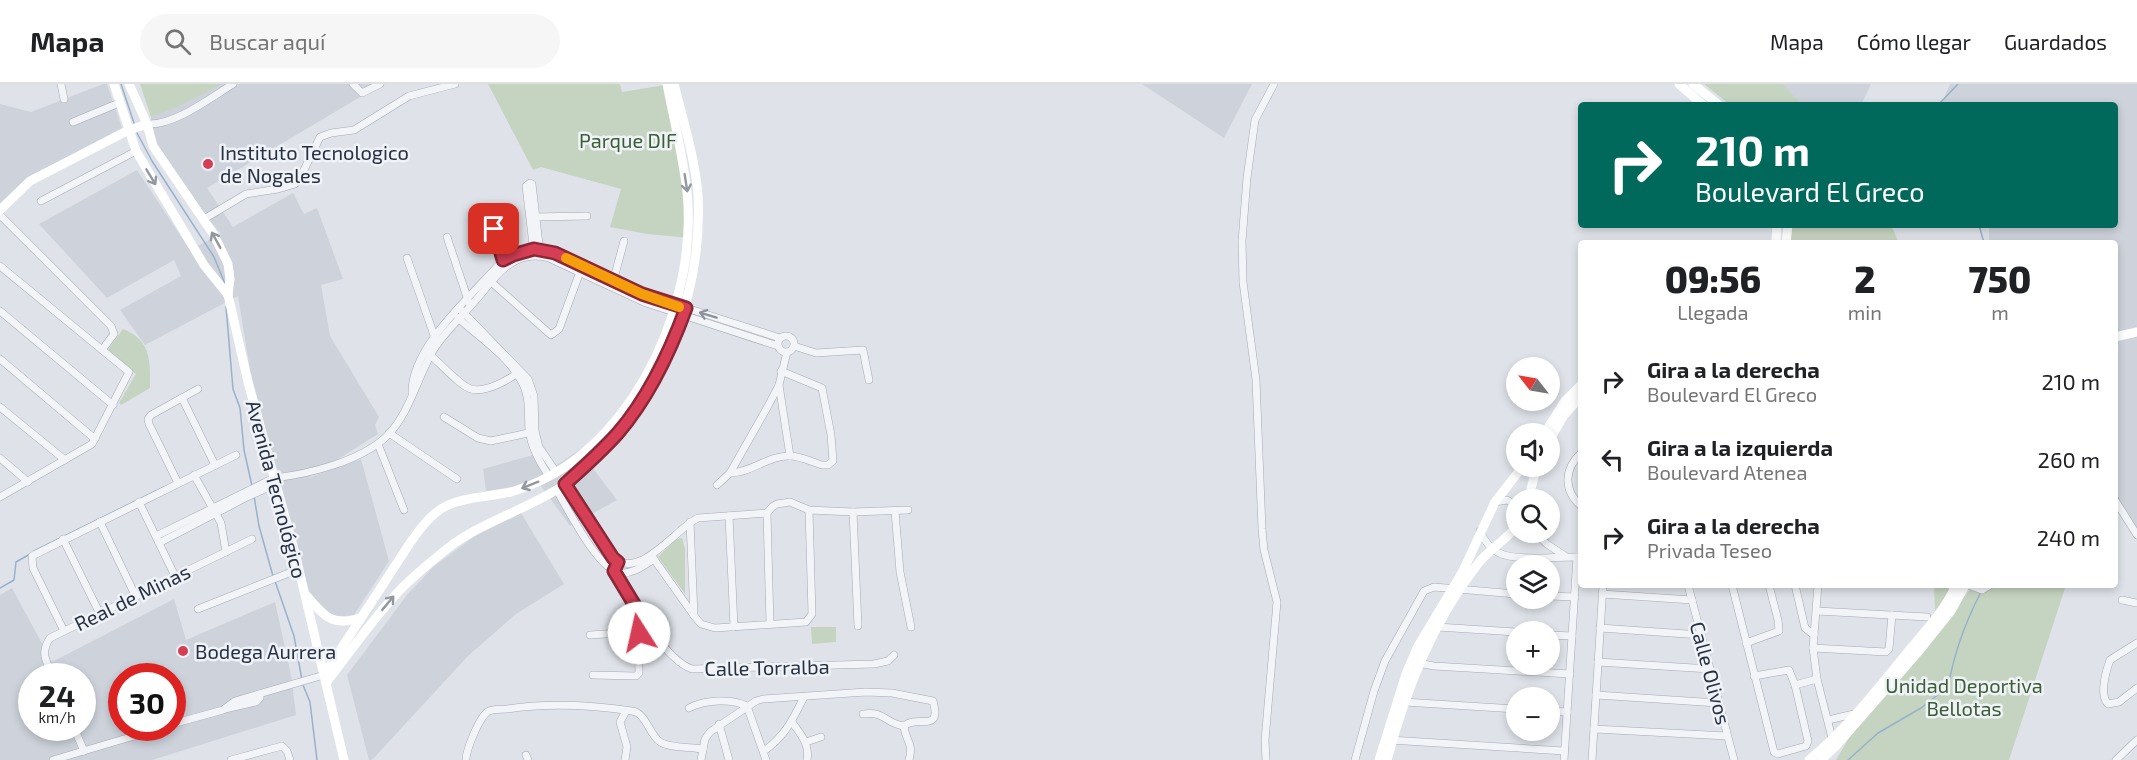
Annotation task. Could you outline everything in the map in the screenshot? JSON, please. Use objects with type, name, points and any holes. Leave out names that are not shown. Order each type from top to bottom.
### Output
[{"type":"main road","name":"Avenida Tecnológico","points":[[114,84],[136,151],[213,278],[228,295]]},
{"type":"main road","name":"Avenida Tecnológico","points":[[129,84],[157,152],[204,219],[228,264],[230,279],[228,295],[255,411],[299,569],[344,760]]},
{"type":"main road","points":[[325,679],[404,586],[451,546],[476,530],[520,509],[557,480],[617,418],[649,370],[680,311],[686,256],[687,193],[667,84]]},
{"type":"main road","points":[[325,679],[362,615],[422,526],[447,506],[469,498],[510,492],[557,480],[581,470],[618,433],[652,384],[680,311],[698,233],[698,193],[674,84]]},
{"type":"main road","points":[[1678,84],[1699,102]]},
{"type":"main road","points":[[1693,84],[1715,102]]},
{"type":"main road","points":[[0,210],[30,181],[145,124]]},
{"type":"main road","points":[[213,278],[222,276],[228,264]]},
{"type":"main road","points":[[2118,336],[2137,332]]},
{"type":"main road","points":[[1551,423],[1564,401],[1578,388]]},
{"type":"main road","points":[[1559,423],[1578,400]]},
{"type":"main road","points":[[1379,760],[1404,702],[1415,662],[1456,590],[1480,531],[1495,502],[1514,477]]},
{"type":"main road","points":[[1387,760],[1389,740],[1425,631],[1478,564],[1506,537]]},
{"type":"main road","points":[[402,555],[403,558],[392,579],[397,585],[404,586]]},
{"type":"main road","points":[[1809,760],[1833,742],[1901,666],[1955,588]]},
{"type":"main road","points":[[1935,619],[1959,598],[1964,588]]},
{"type":"main road","points":[[305,594],[327,618],[342,622],[362,615]]},
{"type":"main road","points":[[362,615],[374,622]]},
{"type":"main road","points":[[1821,760],[1854,714],[1901,666]]},
{"type":"street","points":[[61,84],[64,99]]},
{"type":"street","points":[[145,124],[155,124],[178,117],[233,84]]},
{"type":"street","points":[[353,84],[362,93],[380,84]]},
{"type":"street","points":[[204,219],[246,194],[295,184],[320,137],[354,130],[409,96],[455,84]]},
{"type":"street","points":[[1266,760],[1265,740],[1277,602],[1263,542],[1258,481],[1256,380],[1244,294],[1242,248],[1247,178],[1255,120],[1274,84]]},
{"type":"street","points":[[73,122],[119,104]]},
{"type":"street","points":[[41,201],[136,151]]},
{"type":"street","points":[[0,215],[111,326],[114,334],[102,350]]},
{"type":"street","points":[[489,216],[505,263]]},
{"type":"street","points":[[537,252],[534,216],[587,216]]},
{"type":"street","points":[[447,237],[469,303]]},
{"type":"street","points":[[613,283],[624,241]]},
{"type":"street","points":[[158,539],[246,493],[275,481],[326,467],[365,452],[378,444],[402,414],[412,393],[414,379],[436,340],[513,255],[537,252],[555,253],[581,269],[680,311],[779,342]]},
{"type":"street","points":[[407,258],[436,340]]},
{"type":"street","points":[[0,266],[129,372],[95,439],[85,449],[0,497]]},
{"type":"street","points":[[490,280],[553,334],[559,329],[581,269]]},
{"type":"street","points":[[0,311],[113,405]]},
{"type":"street","points":[[460,314],[519,372],[532,388],[532,432],[542,453],[557,480],[613,558],[625,564],[652,557]]},
{"type":"street","points":[[779,342],[785,336],[790,336],[794,346]]},
{"type":"street","points":[[779,342],[781,350],[787,352]]},
{"type":"street","points":[[790,456],[779,385],[787,352],[794,346]]},
{"type":"street","points":[[794,346],[816,353],[863,350],[869,380]]},
{"type":"street","points":[[428,353],[471,389],[481,389],[498,384],[519,372]]},
{"type":"street","points":[[0,359],[95,439]]},
{"type":"street","points":[[730,473],[741,472],[759,464],[790,456],[822,465],[828,465],[833,461],[831,435],[822,388],[781,371]]},
{"type":"street","points":[[717,484],[730,473],[779,385]]},
{"type":"street","points":[[178,483],[148,421],[151,415],[198,389]]},
{"type":"street","points":[[182,398],[215,465]]},
{"type":"street","points":[[0,407],[65,460]]},
{"type":"street","points":[[444,417],[478,438],[491,441],[532,432]]},
{"type":"street","points":[[389,433],[458,478]]},
{"type":"street","points":[[378,444],[404,510]]},
{"type":"street","points":[[64,631],[33,568],[32,556],[236,455]]},
{"type":"street","points":[[1578,457],[1569,470],[1567,479],[1568,489],[1578,503]]},
{"type":"street","points":[[0,458],[28,482]]},
{"type":"street","points":[[194,475],[222,527],[226,552]]},
{"type":"street","name":"Calle Torralba","points":[[557,480],[596,555],[614,571],[640,614],[673,657],[686,667],[692,669],[874,664],[888,661],[894,655]]},
{"type":"street","points":[[1495,502],[1506,501]]},
{"type":"street","points":[[139,502],[175,576]]},
{"type":"street","points":[[618,562],[614,571],[633,572],[690,522],[698,518],[766,513],[783,502],[798,504],[808,510],[853,512],[908,510]]},
{"type":"street","points":[[2118,505],[2137,535]]},
{"type":"street","points":[[652,557],[694,617],[706,627],[806,622],[812,616],[808,510]]},
{"type":"street","points":[[895,511],[900,572],[911,627]]},
{"type":"street","points":[[853,512],[858,626]]},
{"type":"street","points":[[766,513],[770,624]]},
{"type":"street","points":[[729,516],[734,627]]},
{"type":"street","points":[[100,522],[136,597]]},
{"type":"street","points":[[690,522],[694,617]]},
{"type":"street","points":[[1480,531],[1493,549],[1500,554],[1578,557]]},
{"type":"street","points":[[63,539],[100,614]]},
{"type":"street","name":"Real de Minas","points":[[48,663],[44,654],[45,646],[50,638],[252,539]]},
{"type":"street","points":[[1546,543],[1566,556]]},
{"type":"street","points":[[1564,760],[1578,567]]},
{"type":"street","points":[[198,609],[299,569]]},
{"type":"street","points":[[1355,760],[1374,691],[1385,661],[1421,594],[1430,588],[1506,593]]},
{"type":"street","points":[[1592,760],[1603,588]]},
{"type":"street","name":"Calle Olivos","points":[[1689,588],[1734,760]]},
{"type":"street","points":[[1733,588],[1754,676],[1774,752],[1776,754],[1806,746],[1808,743],[1795,685],[1788,669],[1754,676]]},
{"type":"street","points":[[1746,643],[1779,630],[1770,588]]},
{"type":"street","points":[[1796,588],[1805,628],[1814,635]]},
{"type":"street","points":[[1818,588],[1813,648],[1817,679],[1833,742]]},
{"type":"street","points":[[1602,594],[1692,600]]},
{"type":"street","points":[[1560,596],[1575,597]]},
{"type":"street","points":[[2122,600],[2137,603]]},
{"type":"street","points":[[593,675],[636,676],[640,672],[633,603]]},
{"type":"street","points":[[1817,611],[1935,619]]},
{"type":"street","points":[[637,636],[640,614]]},
{"type":"street","points":[[1813,648],[1886,651],[1892,615]]},
{"type":"street","points":[[1437,627],[1506,631]]},
{"type":"street","points":[[1600,628],[1701,635]]},
{"type":"street","points":[[590,635],[637,636]]},
{"type":"street","points":[[1560,635],[1572,636]]},
{"type":"street","points":[[2137,643],[2110,660],[2103,694],[2105,701],[2108,704],[2114,704],[2137,688]]},
{"type":"street","points":[[1415,662],[1570,674]]},
{"type":"street","points":[[1598,662],[1710,669]]},
{"type":"street","points":[[186,720],[223,710],[235,701],[308,681],[325,679]]},
{"type":"street","points":[[1795,685],[1817,679]]},
{"type":"street","points":[[701,760],[705,739],[710,732],[747,706],[763,699],[866,692],[892,693],[933,701],[935,718],[931,721],[908,722],[904,726],[904,733],[911,744],[909,760]]},
{"type":"street","points":[[1596,694],[1718,703]]},
{"type":"street","points":[[764,751],[778,741],[792,722],[804,697]]},
{"type":"street","points":[[689,708],[704,703],[724,702],[747,706],[766,760]]},
{"type":"street","points":[[1404,702],[1506,708]]},
{"type":"street","points":[[466,760],[481,718],[488,711],[529,706],[597,706],[633,711],[658,741],[664,744],[703,749]]},
{"type":"street","points":[[625,760],[627,747],[620,722],[626,711]]},
{"type":"street","points":[[863,714],[876,712],[894,724],[904,726]]},
{"type":"street","points":[[1560,712],[1567,712]]},
{"type":"street","points":[[1828,720],[1854,714]]},
{"type":"street","points":[[792,722],[806,742],[807,760]]},
{"type":"street","points":[[719,724],[729,760]]},
{"type":"street","points":[[1594,729],[1727,736]]},
{"type":"street","points":[[806,742],[821,737]]},
{"type":"street","points":[[1389,740],[1564,751]]},
{"type":"street","points":[[80,741],[84,751]]},
{"type":"street","points":[[53,760],[117,741]]},
{"type":"street","points":[[2116,760],[2136,744]]},
{"type":"street","points":[[231,760],[246,758],[275,747],[285,747],[290,760]]},
{"type":"shaded area","points":[[107,84],[122,128],[26,179],[0,204],[0,104],[31,112]]},
{"type":"shaded area","points":[[222,84],[382,84],[207,188],[233,227],[293,193],[304,214],[317,208],[343,279],[321,285],[330,336],[379,417],[375,425],[378,434],[308,478],[361,459],[389,561],[354,615],[335,617],[309,598],[250,370],[238,296],[145,345],[120,310],[181,276],[174,260],[107,298],[39,224],[137,170],[190,250],[221,234],[191,198],[153,140],[151,117]]},
{"type":"shaded area","points":[[1142,84],[1252,84],[1224,138]]},
{"type":"shaded area","points":[[1779,84],[1871,84],[1862,102],[1795,102]]},
{"type":"shaded area","points":[[1950,84],[2137,84],[2137,531],[2118,502],[2118,240],[1989,240],[1989,228],[2118,228],[2118,102],[1942,102]]},
{"type":"shaded area","points":[[579,450],[617,500],[570,526],[536,479],[513,487],[486,491],[483,469],[533,455],[543,474]]},
{"type":"shaded area","points":[[521,513],[564,584],[516,614],[468,656],[372,760],[369,760],[347,675],[407,595],[433,567],[475,536]]},
{"type":"shaded area","points":[[12,588],[52,662],[174,599],[186,640],[275,602],[291,675],[296,715],[152,760],[0,760],[0,595]]},
{"type":"green space","points":[[140,84],[222,84],[151,117]]},
{"type":"green space","name":"Parque DIF","points":[[488,84],[620,84],[622,92],[671,84],[690,238],[647,234],[610,227],[621,189],[541,167],[533,170]]},
{"type":"green space","points":[[1704,84],[1782,84],[1800,102],[1726,102]]},
{"type":"green space","points":[[1792,228],[1892,228],[1898,240],[1790,240]]},
{"type":"green space","points":[[123,329],[139,339],[144,346],[149,361],[150,388],[121,405],[119,403],[136,374],[107,351]]},
{"type":"green space","points":[[682,538],[685,549],[685,594],[658,557],[676,539]]},
{"type":"green space","points":[[1934,588],[1948,588],[1950,591],[1935,611]]},
{"type":"green space","name":"Unidad Deportiva Bellotas","points":[[1971,588],[2065,588],[2009,760],[1836,760],[1857,724]]},
{"type":"green space","points":[[811,627],[836,627],[836,642],[812,644]]},
{"type":"waterway","points":[[121,84],[134,123]]},
{"type":"waterway","points":[[1941,102],[1958,84]]},
{"type":"waterway","points":[[136,131],[152,161],[214,257],[225,284]]},
{"type":"waterway","points":[[1980,228],[1983,240]]},
{"type":"waterway","points":[[226,307],[233,389],[240,408],[244,450],[252,486]]},
{"type":"waterway","points":[[34,551],[164,487]]},
{"type":"waterway","points":[[254,496],[259,526],[273,576]]},
{"type":"waterway","points":[[0,588],[14,580],[16,562],[30,554]]},
{"type":"waterway","points":[[275,581],[294,636],[302,680]]},
{"type":"waterway","points":[[1848,760],[1878,733],[1921,708],[1948,687],[1961,639],[1980,594]]},
{"type":"waterway","points":[[303,685],[310,702],[317,760]]},
{"type":"slow traffic","points":[[566,258],[642,294],[679,307]]},
{"type":"place","name":"Instituto Tecnologico de Nogales","points":[[208,164]]},
{"type":"place","name":"Bodega Aurrera","points":[[183,651]]},
{"type":"route","points":[[494,229],[503,260],[513,255],[540,249],[555,253],[642,294],[686,308],[652,384],[632,415],[597,455],[565,484],[613,558],[618,562],[614,571],[640,614],[639,633]]}]
